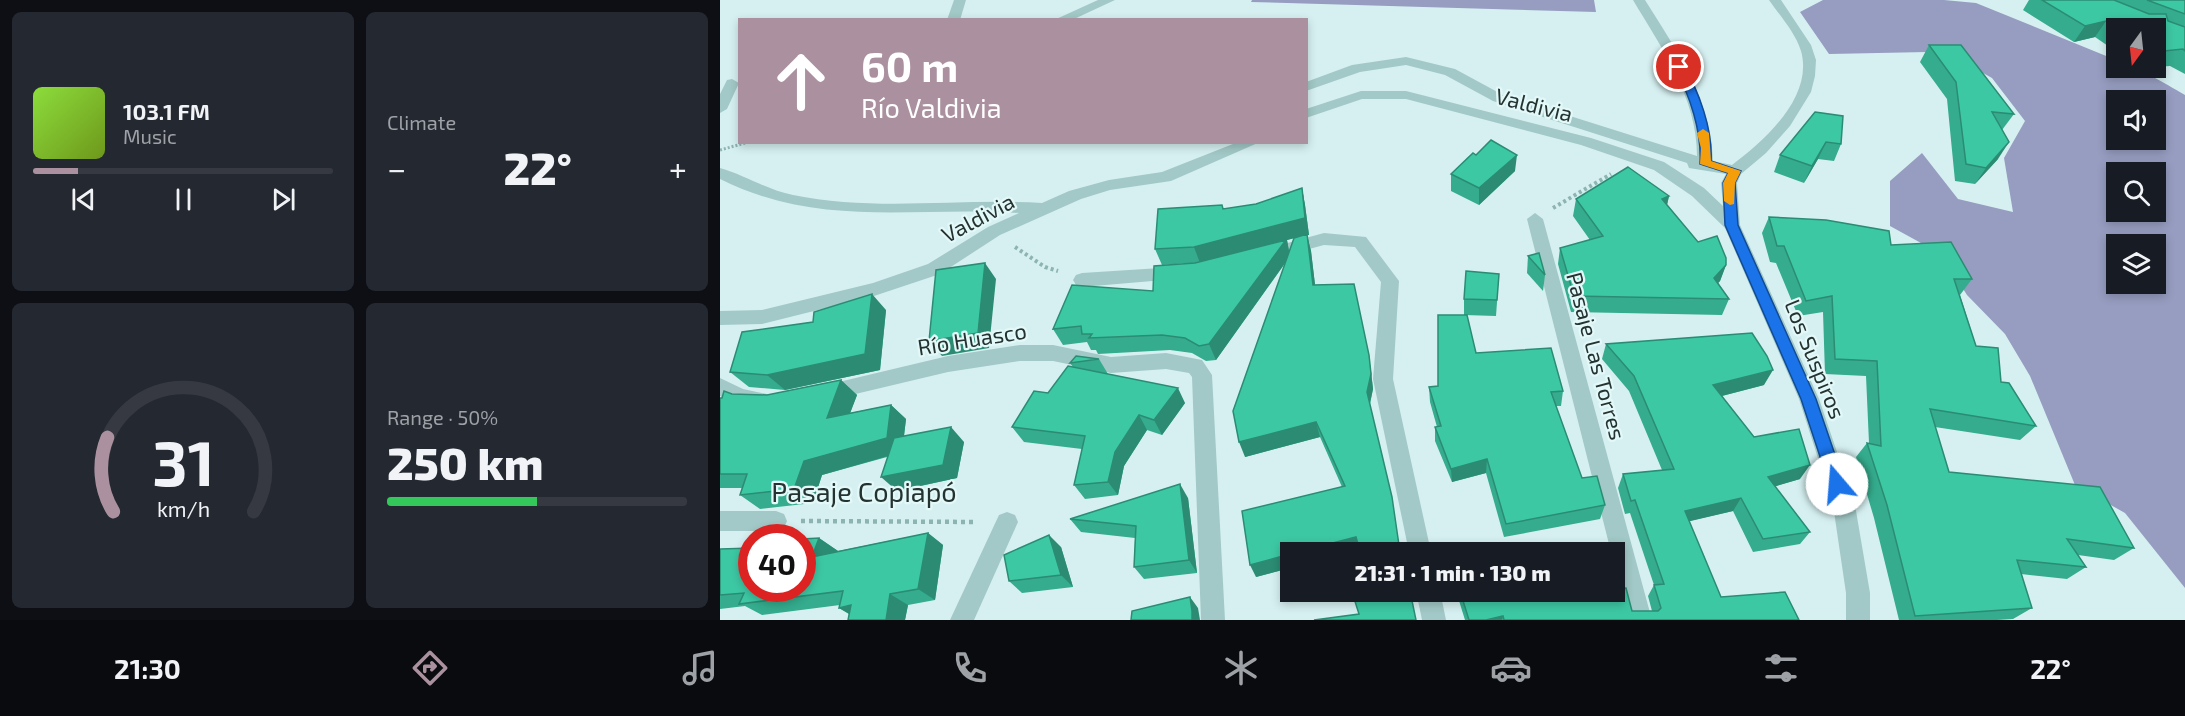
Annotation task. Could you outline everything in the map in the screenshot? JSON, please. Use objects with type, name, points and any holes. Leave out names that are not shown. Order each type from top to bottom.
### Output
[{"type":"street","points":[[954,18],[960,0]]},
{"type":"street","points":[[1065,18],[1109,0]]},
{"type":"street","points":[[1640,0],[1689,84],[1706,148],[1705,164]]},
{"type":"street","points":[[1731,225],[1729,183],[1735,171],[1760,153],[1782,127],[1804,91],[1810,59],[1794,24],[1775,0]]},
{"type":"street","points":[[1308,86],[1357,68],[1406,61],[1450,72],[1498,98],[1705,164],[1735,171]]},
{"type":"street","points":[[720,109],[732,83]]},
{"type":"street","name":"Valdivia","points":[[1308,113],[1361,95],[1406,95],[1586,141],[1659,166],[1698,192],[1731,225]]},
{"type":"street","name":"Valdivia","points":[[720,318],[762,316],[874,289],[934,269],[992,232],[1075,195],[1109,185],[1165,177],[1248,144]]},
{"type":"street","points":[[1659,166],[1705,164]]},
{"type":"street","points":[[720,173],[741,187],[781,197],[835,206],[904,210],[1007,205],[1044,210]]},
{"type":"street","name":"Pasaje Las Torres","points":[[1535,219],[1640,620]]},
{"type":"street","name":"Los Suspiros","points":[[1731,225],[1809,399],[1844,505],[1858,593],[1858,620]]},
{"type":"street","points":[[1245,260],[1324,239],[1360,241],[1390,281],[1383,379],[1418,542]]},
{"type":"street","points":[[1082,280],[1200,271]]},
{"type":"street","name":"Río Huasco","points":[[807,396],[948,364],[1020,353],[1053,353],[1112,365],[1166,361],[1195,366],[1202,375],[1213,620]]},
{"type":"street","points":[[720,386],[740,397],[776,400]]},
{"type":"street","name":"Pasaje Copiapó","points":[[720,521],[776,521]]},
{"type":"street","points":[[962,620],[1007,522]]},
{"type":"street","points":[[1430,602],[1434,620]]},
{"type":"path","points":[[720,150],[741,144]]},
{"type":"path","points":[[1535,219],[1637,158]]},
{"type":"path","points":[[992,232],[1045,267],[1082,280]]},
{"type":"path","name":"Pasaje Copiapó","points":[[776,521],[1007,522]]},
{"type":"shaded area","points":[[1252,0],[1594,0],[1596,12],[1251,2]]},
{"type":"shaded area","points":[[1823,0],[1944,0],[1976,3],[2106,56],[2106,78],[2154,78],[2185,95],[2185,588],[2125,513],[2075,485],[2030,376],[2005,334],[1967,295],[1941,254],[1890,226],[1890,181],[1922,153],[1958,199],[2013,212],[2004,158],[2025,121],[1992,78],[1949,54],[1927,52],[1829,54],[1800,12]]},
{"type":"building","points":[[2042,0],[2114,0],[2149,14],[2166,14],[2168,21],[2185,27],[2185,51],[2183,49],[2166,51],[2166,18],[2106,18],[2106,21],[2085,26]]},
{"type":"building","points":[[2147,0],[2185,0],[2185,14]]},
{"type":"building","points":[[1929,45],[1961,45],[2014,114],[1992,112],[2009,142],[1986,168],[1966,164],[1956,82]]},
{"type":"building","points":[[1815,112],[1843,116],[1841,144],[1826,142],[1812,166],[1780,155]]},
{"type":"building","points":[[1491,140],[1517,155],[1479,188],[1451,174],[1473,153],[1476,155]]},
{"type":"building","points":[[1628,167],[1669,196],[1662,199],[1698,242],[1717,236],[1726,258],[1726,265],[1714,278],[1729,299],[1574,296],[1560,248],[1603,236],[1576,199]]},
{"type":"building","points":[[1302,188],[1305,218],[1194,247],[1155,249],[1158,209],[1222,205],[1223,209],[1256,204]]},
{"type":"building","points":[[1769,217],[1826,220],[1889,231],[1891,245],[1951,242],[1972,279],[1954,279],[1976,346],[1998,348],[2001,382],[2009,383],[2036,426],[1930,409],[1949,472],[2100,487],[2134,548],[2067,539],[2086,567],[2017,560],[2032,608],[1915,616],[1887,505],[1867,443],[1881,446],[1877,361],[1835,359],[1832,296],[1806,301],[1784,246],[1777,246]]},
{"type":"building","points":[[1307,234],[1313,285],[1354,284],[1369,355],[1371,374],[1367,392],[1392,497],[1399,542],[1357,542],[1356,537],[1337,542],[1280,542],[1280,557],[1250,565],[1242,511],[1345,486],[1316,422],[1239,442],[1233,411],[1294,238]]},
{"type":"building","points":[[1286,240],[1209,344],[1199,346],[1185,338],[1162,335],[1089,338],[1092,334],[1082,334],[1081,326],[1053,329],[1072,285],[1153,291],[1154,266],[1195,263]]},
{"type":"building","points":[[1539,253],[1545,275],[1528,256]]},
{"type":"building","points":[[985,263],[978,333],[929,341],[936,270]]},
{"type":"building","points":[[1466,271],[1499,274],[1497,300],[1464,299]]},
{"type":"building","points":[[872,294],[865,354],[767,375],[730,372],[742,332],[813,322],[814,312]]},
{"type":"building","points":[[1438,315],[1467,315],[1476,353],[1551,348],[1563,391],[1551,392],[1582,478],[1597,476],[1605,505],[1506,524],[1487,459],[1451,469],[1435,427],[1441,426],[1429,387],[1438,386]]},
{"type":"building","points":[[1752,333],[1773,370],[1713,385],[1754,437],[1799,429],[1810,465],[1768,477],[1810,532],[1763,539],[1741,498],[1685,511],[1721,597],[1785,592],[1799,620],[1504,620],[1503,616],[1486,620],[1469,620],[1463,602],[1625,602],[1626,588],[1632,611],[1658,611],[1661,608],[1654,585],[1664,584],[1635,500],[1631,501],[1623,474],[1674,469],[1634,376],[1606,344]]},
{"type":"building","points":[[1076,356],[1099,359],[1070,363]]},
{"type":"building","points":[[1068,366],[1178,388],[1154,420],[1139,415],[1115,452],[1108,482],[1074,485],[1085,436],[1012,427],[1034,391],[1048,393]]},
{"type":"building","points":[[841,380],[827,418],[891,405],[887,438],[804,461],[794,489],[740,495],[747,474],[720,474],[720,398],[724,391],[732,394],[767,395]]},
{"type":"building","points":[[951,427],[943,465],[881,477],[894,438]]},
{"type":"building","points":[[1180,484],[1189,560],[1134,567],[1136,526],[1070,519]]},
{"type":"building","points":[[928,533],[918,589],[890,594],[886,620],[848,620],[851,605],[839,608],[843,591],[816,594],[816,556]]},
{"type":"building","points":[[1049,535],[1061,575],[1009,581],[1004,555]]},
{"type":"building","points":[[738,548],[738,594],[720,595],[720,549]]},
{"type":"building","points":[[1190,597],[1192,620],[1131,620],[1132,611]]},
{"type":"building","points":[[1355,602],[1412,602],[1416,620],[1314,620],[1359,614]]},
{"type":"slow traffic","points":[[1703,133],[1706,148],[1705,164],[1735,171],[1729,183],[1730,201]]},
{"type":"route","points":[[1679,67],[1689,84],[1702,130],[1706,148],[1705,164],[1735,171],[1729,183],[1731,225],[1809,399],[1837,484]]}]
